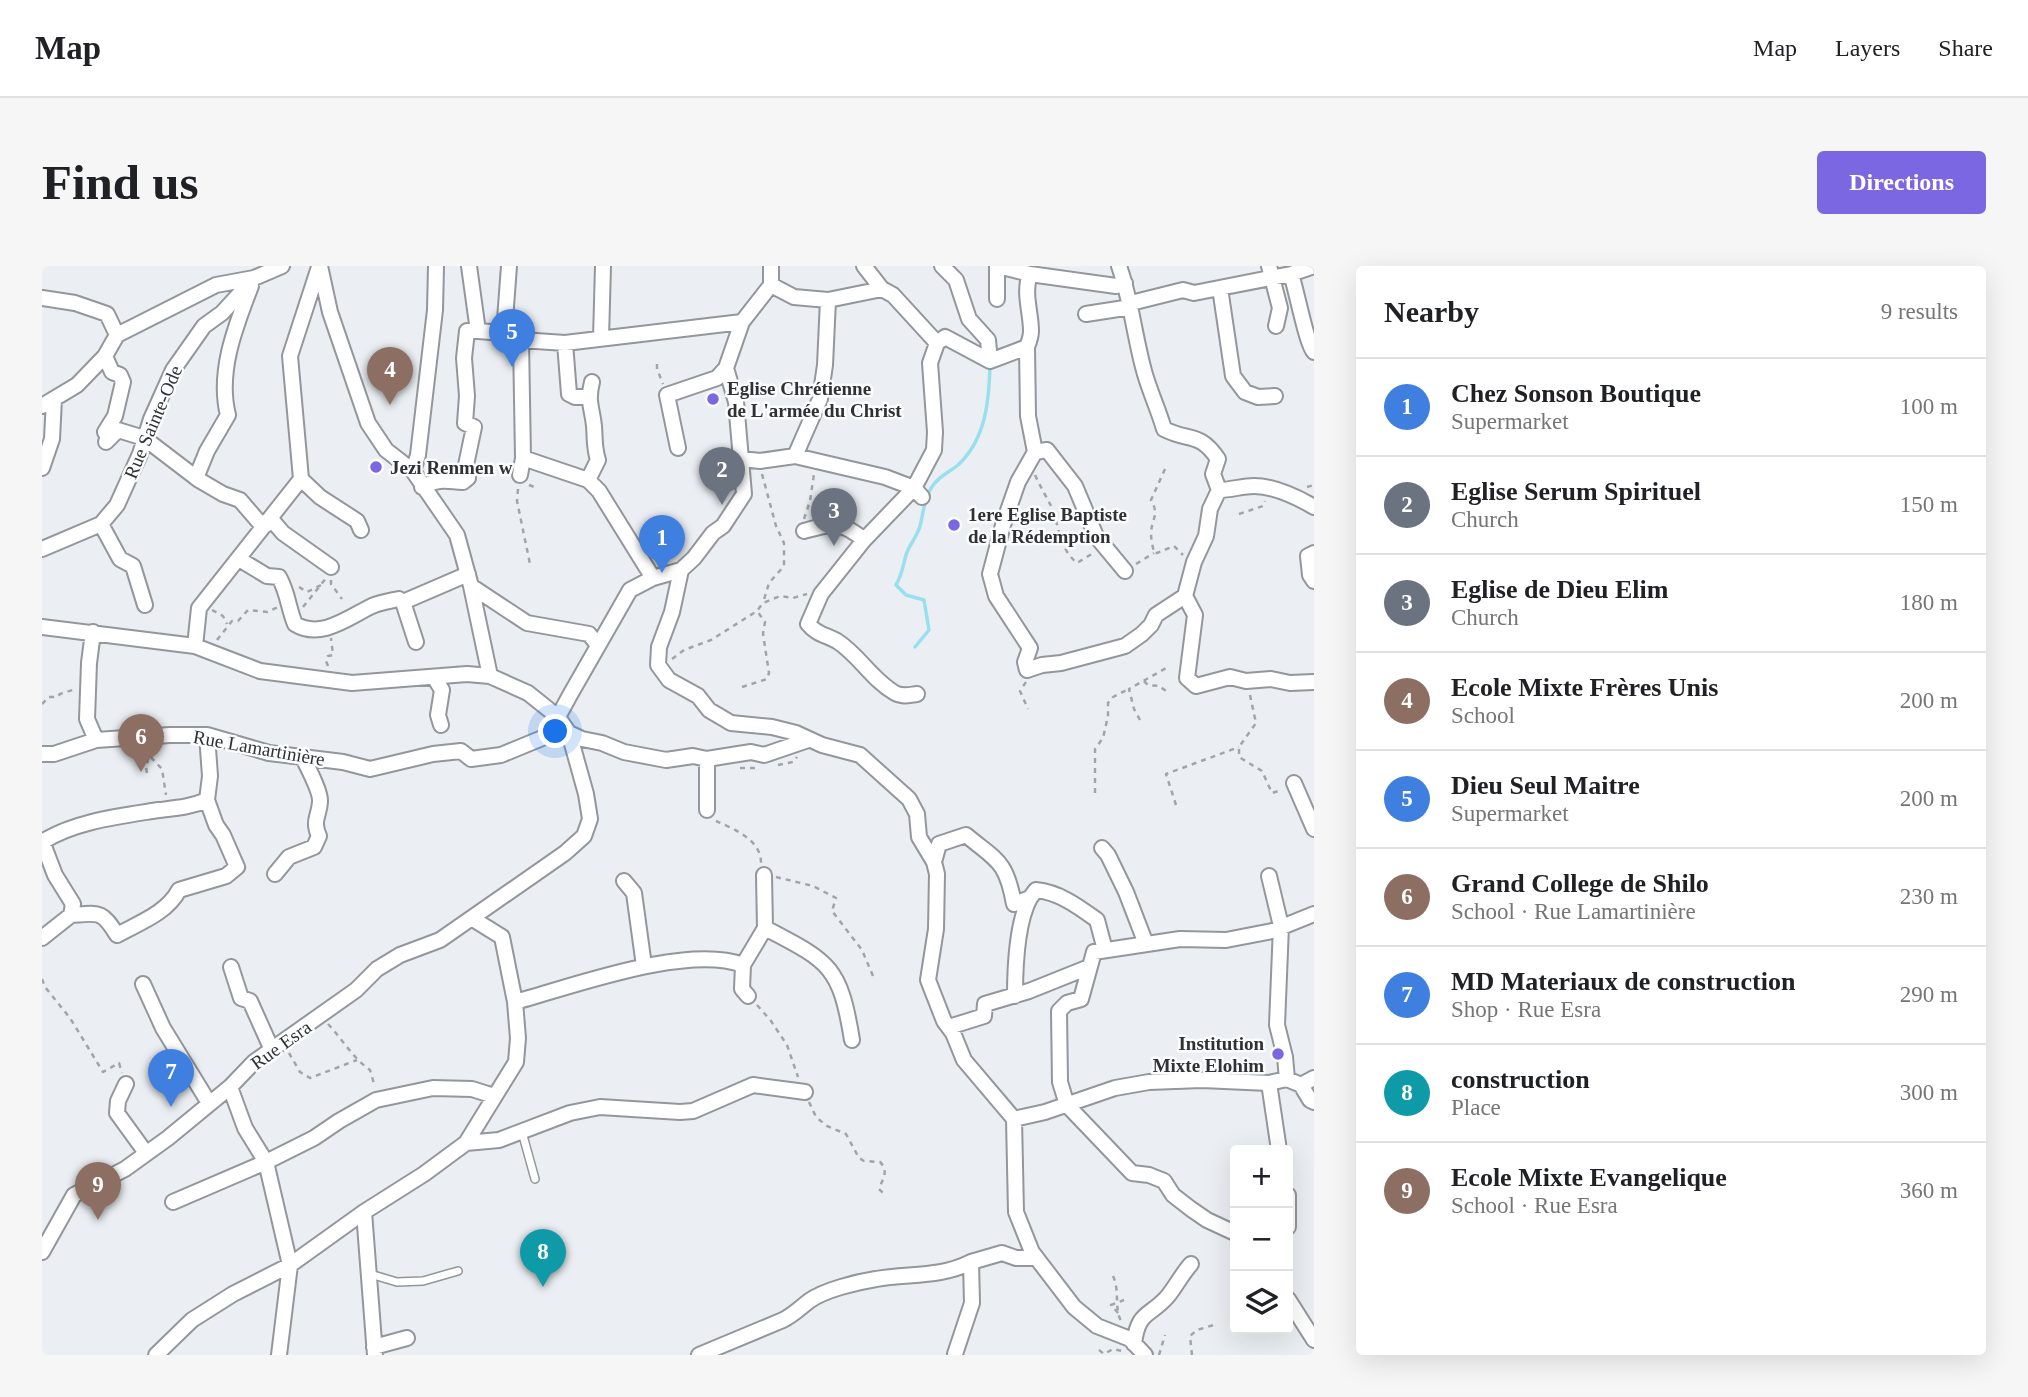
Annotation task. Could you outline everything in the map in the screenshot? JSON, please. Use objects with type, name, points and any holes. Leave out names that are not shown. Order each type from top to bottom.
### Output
[{"type":"street","points":[[42,468],[52,439],[48,402],[77,385],[105,356],[117,335],[216,285],[254,278],[282,266]]},
{"type":"street","points":[[320,266],[330,313],[368,424],[386,450],[413,471],[457,535],[470,580],[490,676]]},
{"type":"street","points":[[320,266],[290,356],[301,479],[320,497],[357,521],[361,530]]},
{"type":"street","points":[[413,471],[418,454],[435,310],[436,266]]},
{"type":"street","points":[[468,266],[478,331]]},
{"type":"street","points":[[504,333],[509,266]]},
{"type":"street","points":[[601,338],[603,266]]},
{"type":"street","points":[[678,448],[667,395],[718,378],[726,368],[742,322],[771,285],[771,266]]},
{"type":"street","points":[[864,266],[882,289],[893,295],[937,343]]},
{"type":"street","points":[[942,266],[956,280],[969,319],[988,340],[990,361]]},
{"type":"street","points":[[998,299],[998,266],[1030,274],[1116,286],[1125,283]]},
{"type":"street","points":[[1030,274],[1027,282],[1031,331],[1027,347],[1028,416],[1032,457],[1018,482],[990,575],[996,596],[1030,648],[1025,662],[1027,670],[1125,646],[1151,625],[1156,615],[1185,596],[1194,562],[1206,536],[1210,509],[1219,490],[1213,474],[1218,459],[1210,447],[1189,435],[1178,437],[1164,429],[1143,369],[1131,305],[1119,266]]},
{"type":"street","points":[[1086,314],[1183,290],[1194,293],[1220,288],[1270,272],[1291,274],[1309,267]]},
{"type":"street","points":[[1270,272],[1280,308],[1276,326]]},
{"type":"street","points":[[1291,274],[1309,347],[1314,352]]},
{"type":"street","points":[[196,478],[207,451],[228,415],[225,397],[230,348],[254,278]]},
{"type":"street","name":"Rue Sainte-Ode","points":[[101,523],[117,505],[145,438],[150,419],[181,358],[204,326],[222,313],[254,278]]},
{"type":"street","points":[[771,285],[794,298],[828,300],[882,289]]},
{"type":"street","points":[[1220,288],[1233,376],[1245,392],[1258,397],[1275,396]]},
{"type":"street","points":[[42,298],[75,303],[107,314],[117,335]]},
{"type":"street","points":[[795,456],[820,399],[825,365],[828,300]]},
{"type":"street","points":[[422,487],[435,480],[463,482],[468,478],[466,465],[474,427],[465,422],[467,396],[464,358],[467,331],[504,333],[521,340],[565,343],[742,322]]},
{"type":"street","points":[[917,694],[899,695],[885,686],[852,652],[808,625],[821,594],[864,540],[918,492],[934,450],[930,363],[937,343],[945,337],[990,361],[1027,347]]},
{"type":"street","points":[[520,475],[523,458],[521,340]]},
{"type":"street","points":[[565,343],[569,394],[588,397]]},
{"type":"street","points":[[105,356],[112,372],[120,375],[123,382],[115,416],[105,432],[107,440],[118,430],[145,438],[196,478],[223,494],[240,500],[258,521],[268,522],[331,567]]},
{"type":"street","points":[[558,718],[597,644],[630,590],[653,578],[681,570],[713,533],[723,526],[744,494],[736,402],[726,368]]},
{"type":"street","points":[[588,480],[598,460],[593,446],[594,426],[588,397],[592,382]]},
{"type":"street","points":[[1032,457],[1047,450],[1075,486],[1096,536],[1125,571]]},
{"type":"street","points":[[743,460],[760,461],[795,456],[868,472],[918,492]]},
{"type":"street","points":[[523,458],[588,480],[606,501],[653,578]]},
{"type":"street","points":[[202,649],[199,608],[301,479]]},
{"type":"street","points":[[1219,490],[1268,487],[1314,507]]},
{"type":"street","points":[[42,549],[101,523],[120,559],[133,566],[145,605]]},
{"type":"street","points":[[804,531],[832,524],[848,526],[864,540]]},
{"type":"street","points":[[1314,553],[1308,556],[1310,575],[1314,581]]},
{"type":"street","points":[[239,559],[267,576],[279,577],[289,598],[295,624],[305,629],[327,627],[381,603],[399,599],[403,602],[416,642]]},
{"type":"street","points":[[681,570],[672,612],[659,647],[657,664],[669,680],[698,696],[709,710],[731,723],[772,727],[860,755],[909,799],[918,814],[919,837],[934,862],[937,874],[936,929],[928,979],[964,1060],[1014,1119],[1016,1212],[1036,1258],[1074,1307],[1097,1326],[1129,1339],[1145,1355]]},
{"type":"street","points":[[403,602],[470,580]]},
{"type":"street","points":[[470,580],[527,623],[589,634],[597,644]]},
{"type":"street","points":[[1185,596],[1195,615],[1187,678],[1196,686],[1230,677],[1246,681],[1271,679],[1314,682]]},
{"type":"street","points":[[42,627],[202,649],[260,671],[352,683],[467,674],[490,676],[528,694],[558,718],[569,733],[624,752],[666,760],[693,756],[707,759],[751,752],[764,755],[808,740]]},
{"type":"street","points":[[93,632],[87,719],[96,740]]},
{"type":"street","points":[[434,677],[442,690],[438,715],[441,724]]},
{"type":"street","name":"Rue Lamartinière","points":[[42,754],[54,754],[96,740],[207,735],[269,753],[343,762],[370,769],[433,754],[461,751],[471,759],[501,755],[552,734],[558,718]]},
{"type":"street","name":"Rue Esra","points":[[42,1252],[74,1195],[125,1169],[168,1138],[230,1087],[254,1062],[321,1017],[356,990],[377,969],[400,955],[440,940],[473,919],[505,893],[546,867],[584,835],[590,819],[569,733]]},
{"type":"street","points":[[42,938],[71,915],[97,914],[107,918],[117,935],[156,914],[173,901],[179,890],[226,876],[237,867],[207,800],[210,776],[207,735]]},
{"type":"street","points":[[275,874],[289,857],[314,847],[319,836],[315,826],[321,800],[303,758]]},
{"type":"street","points":[[707,759],[707,810]]},
{"type":"street","points":[[1294,783],[1314,829]]},
{"type":"street","points":[[71,915],[73,904],[55,875],[42,841],[55,833],[106,820],[192,807],[207,800]]},
{"type":"street","points":[[934,862],[939,844],[966,835],[1000,861],[1010,882],[1014,904],[1030,898]]},
{"type":"street","points":[[1102,848],[1126,892],[1146,944]]},
{"type":"street","points":[[748,996],[742,989],[743,965],[765,928],[764,875]]},
{"type":"street","points":[[1269,876],[1282,926],[1277,1025],[1285,1057],[1310,1100],[1314,1102]]},
{"type":"street","points":[[624,881],[634,893],[644,966]]},
{"type":"street","points":[[1015,996],[1022,916],[1036,890],[1048,891],[1076,905],[1097,920],[1105,950]]},
{"type":"street","points":[[1230,1231],[1191,1209],[1173,1195],[1164,1181],[1149,1175],[1132,1173],[1067,1105],[1060,1082],[1059,1011],[1067,1003],[1081,999],[1094,952],[1180,939],[1226,940],[1272,930],[1314,914]]},
{"type":"street","points":[[156,1355],[192,1320],[233,1294],[290,1265],[466,1143],[516,1062],[518,1038],[516,1002],[502,937],[473,919]]},
{"type":"street","points":[[765,928],[813,953],[828,968],[843,994],[852,1040]]},
{"type":"street","points":[[516,1002],[644,966],[714,958],[743,965]]},
{"type":"street","points":[[230,967],[241,999],[250,1001],[276,1046]]},
{"type":"street","points":[[949,1027],[984,1017],[985,1004],[1015,996],[1089,967]]},
{"type":"street","points":[[144,984],[168,1038],[209,1103]]},
{"type":"street","points":[[1014,1119],[1067,1105],[1115,1088],[1149,1082],[1301,1081]]},
{"type":"street","points":[[1269,1083],[1278,1145]]},
{"type":"street","points":[[126,1084],[118,1101],[117,1113],[146,1153]]},
{"type":"street","points":[[466,1143],[499,1140],[570,1113],[600,1107],[664,1112],[693,1111],[753,1085],[805,1092]]},
{"type":"street","points":[[230,1087],[245,1128],[266,1162],[290,1265],[279,1355]]},
{"type":"street","points":[[173,1202],[314,1138],[376,1100],[433,1088],[472,1088],[494,1096]]},
{"type":"street","points":[[364,1212],[375,1351],[407,1338]]},
{"type":"street","points":[[699,1355],[796,1314],[810,1300],[877,1278],[949,1270],[1002,1254],[1016,1258],[1036,1258]]},
{"type":"street","points":[[955,1354],[972,1303],[971,1262]]},
{"type":"street","points":[[1134,1344],[1139,1322],[1167,1298],[1191,1264]]},
{"type":"street","points":[[1293,1307],[1314,1340]]},
{"type":"lane","points":[[522,1132],[535,1179]]},
{"type":"lane","points":[[370,1274],[397,1282],[423,1281],[458,1271]]},
{"type":"path","points":[[657,364],[667,395]]},
{"type":"path","points":[[1032,457],[1052,508],[1063,546],[1070,558],[1077,563],[1104,546]]},
{"type":"path","points":[[669,680],[673,673],[672,658],[678,653],[711,640],[757,611],[763,603],[769,583],[783,566],[784,543],[776,526],[760,461]]},
{"type":"path","points":[[804,531],[803,522],[810,501],[817,461]]},
{"type":"path","points":[[1154,552],[1151,534],[1156,522],[1151,500],[1165,469]]},
{"type":"path","points":[[520,475],[517,500],[530,564]]},
{"type":"path","points":[[1239,514],[1263,506],[1268,487]]},
{"type":"path","points":[[1125,571],[1154,552],[1174,546],[1194,562]]},
{"type":"path","points":[[202,649],[248,610],[267,612],[304,607],[328,575],[342,599]]},
{"type":"path","points":[[285,589],[298,587],[307,592],[321,585]]},
{"type":"path","points":[[763,603],[780,596],[793,598],[811,592]]},
{"type":"path","points":[[207,598],[207,606],[223,616],[228,625]]},
{"type":"path","points":[[742,687],[763,682],[769,673],[763,634],[765,622],[757,611]]},
{"type":"path","points":[[327,627],[333,655],[328,656],[326,661],[331,679]]},
{"type":"path","points":[[1028,709],[1020,691],[1034,667]]},
{"type":"path","points":[[1095,793],[1095,750],[1103,738],[1108,702],[1168,667]]},
{"type":"path","points":[[1143,680],[1147,685],[1159,686],[1169,692]]},
{"type":"path","points":[[1176,805],[1166,774],[1239,747],[1256,723],[1246,681]]},
{"type":"path","points":[[42,704],[49,697],[57,697],[88,682]]},
{"type":"path","points":[[1129,689],[1140,720]]},
{"type":"path","points":[[133,737],[162,769],[164,790],[173,808]]},
{"type":"path","points":[[1239,747],[1240,757],[1262,771],[1272,793],[1294,783]]},
{"type":"path","points":[[147,774],[149,755]]},
{"type":"path","points":[[707,810],[716,820],[747,838],[758,849],[764,875],[813,886],[836,898],[832,911],[862,950],[873,976]]},
{"type":"path","points":[[42,979],[45,988],[70,1018],[103,1072],[119,1063],[126,1084]]},
{"type":"path","points":[[748,996],[771,1021],[787,1045],[816,1117],[827,1126],[846,1134],[859,1158],[880,1162],[884,1166],[885,1173],[879,1189],[883,1193]]},
{"type":"path","points":[[321,1017],[346,1043],[356,1060],[370,1070],[377,1092],[376,1100]]},
{"type":"path","points":[[276,1046],[300,1072],[310,1078],[356,1060]]},
{"type":"path","points":[[1113,1276],[1118,1287],[1116,1290],[1122,1326]]},
{"type":"path","points":[[1119,1313],[1111,1305],[1124,1300]]},
{"type":"path","points":[[1192,1355],[1190,1336],[1197,1330],[1217,1324]]},
{"type":"path","points":[[1159,1355],[1165,1335]]},
{"type":"path","points":[[1099,1350],[1104,1354],[1113,1349],[1122,1351],[1134,1344]]},
{"type":"waterway","points":[[915,647],[929,630],[924,600],[906,595],[896,585],[907,551],[919,530],[930,490],[939,479],[958,465],[975,443],[987,406],[990,365]]},
{"type":"place","name":"Dieu Seul Maitre","points":[[512,367]]},
{"type":"place","name":"Eglise Chrétienne de L'armée du Christ","points":[[713,399]]},
{"type":"place","name":"Ecole Mixte Frères Unis","points":[[390,405]]},
{"type":"place","name":"Jezi Renmen w","points":[[376,467]]},
{"type":"place","name":"Eglise Serum Spirituel","points":[[722,505]]},
{"type":"place","name":"1ere Eglise Baptiste de la Rédemption","points":[[954,525]]},
{"type":"place","name":"Eglise de Dieu Elim","points":[[834,546]]},
{"type":"place","name":"Chez Sonson Boutique","points":[[662,573]]},
{"type":"place","name":"Grand College de Shilo","points":[[141,772]]},
{"type":"place","name":"Institution Mixte Elohim","points":[[1278,1054]]},
{"type":"place","name":"MD Materiaux de construction","points":[[171,1107]]},
{"type":"place","name":"Ecole Mixte Evangelique","points":[[98,1220]]},
{"type":"place","name":"construction","points":[[543,1287]]}]
